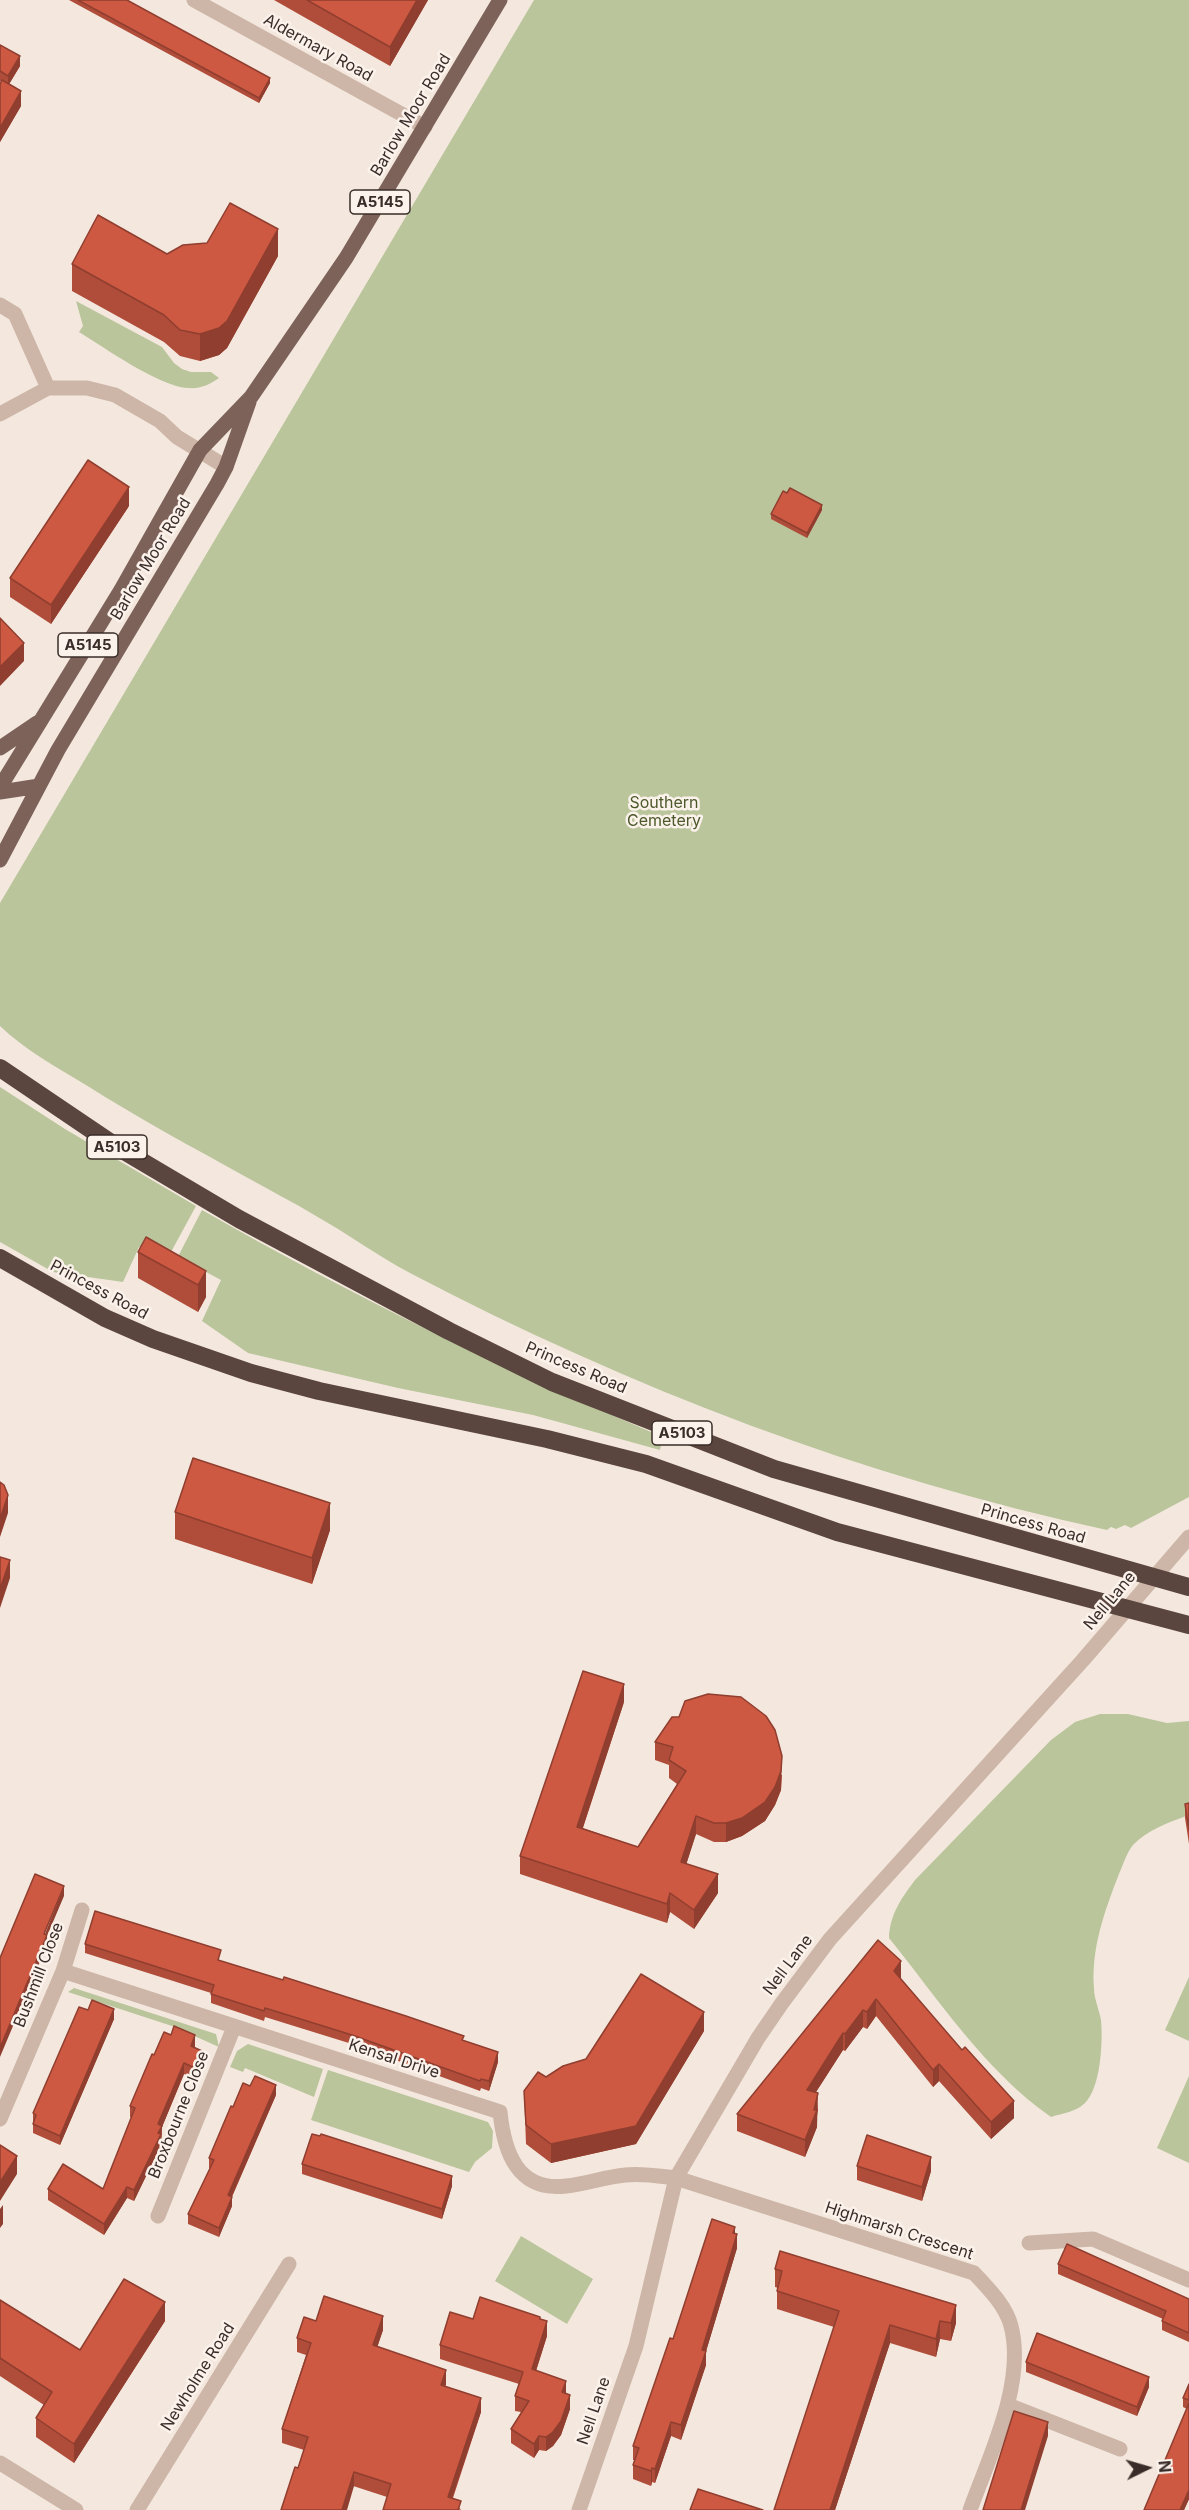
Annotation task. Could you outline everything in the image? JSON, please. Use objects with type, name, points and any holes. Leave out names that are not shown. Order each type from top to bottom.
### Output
[{"type":"highway","name":"Princess Road","points":[[3,1067],[114,1145],[239,1219],[326,1267],[552,1382],[774,1469],[1189,1587]]},
{"type":"highway","name":"Princess Road","points":[[0,1258],[105,1318],[153,1339],[251,1373],[319,1391],[547,1439],[646,1464],[837,1532],[1189,1625]]},
{"type":"main road","name":"Barlow Moor Road","points":[[0,790],[121,590],[200,450],[251,397],[346,258],[500,0]]},
{"type":"main road","name":"Barlow Moor Road","points":[[0,860],[39,786],[226,467],[251,397]]},
{"type":"main road","name":"A5145","points":[[0,748],[42,720]]},
{"type":"main road","name":"A5145","points":[[0,790],[39,786]]},
{"type":"street","name":"Aldermary Road","points":[[194,0],[425,127]]},
{"type":"street","points":[[0,305],[15,314],[48,388]]},
{"type":"street","points":[[0,414],[48,388],[87,388],[116,395],[160,421],[177,437],[226,467]]},
{"type":"street","name":"Nell Lane","points":[[579,2510],[636,2346],[676,2178],[758,2038],[823,1948],[1189,1537]]},
{"type":"street","name":"Bushmill Close","points":[[0,2118],[63,1971],[82,1910]]},
{"type":"street","name":"Kensal Drive","points":[[63,1971],[500,2112],[502,2135],[508,2155],[520,2172],[542,2184],[564,2187],[629,2174],[676,2178]]},
{"type":"street","name":"Broxbourne Close","points":[[158,2216],[234,2027]]},
{"type":"street","name":"Highmarsh Crescent","points":[[676,2178],[974,2273],[993,2293],[1011,2325],[1014,2366],[1008,2405],[970,2510]]},
{"type":"street","points":[[1029,2243],[1093,2239],[1189,2280]]},
{"type":"street","name":"Newholme Road","points":[[137,2510],[290,2264]]},
{"type":"street","points":[[1008,2405],[1120,2449]]},
{"type":"street","points":[[0,2463],[76,2510]]},
{"type":"green space","name":"Southern Cemetery","points":[[534,0],[1189,0],[1189,1497],[1131,1528],[1125,1525],[1116,1529],[1111,1527],[1107,1530],[1017,1509],[927,1484],[750,1425],[577,1354],[493,1315],[398,1266],[340,1230],[165,1132],[52,1065],[0,1026],[0,903]]},
{"type":"green space","points":[[76,301],[162,347],[174,363],[182,369],[191,372],[211,372],[219,378],[204,386],[188,388],[176,386],[148,374],[79,332],[83,326]]},
{"type":"green space","points":[[0,1087],[65,1129],[196,1206],[171,1252],[139,1247],[123,1282],[53,1272],[0,1242]]},
{"type":"green space","points":[[202,1210],[371,1302],[545,1385],[663,1437],[660,1450],[533,1415],[398,1388],[248,1353],[202,1321],[221,1280],[206,1272],[197,1292],[168,1276]]},
{"type":"green space","points":[[1100,1714],[1128,1714],[1167,1723],[1189,1721],[1189,1815],[1145,1835],[1133,1845],[1127,1855],[1104,1915],[1095,1958],[1094,1992],[1101,2020],[1102,2040],[1095,2086],[1081,2106],[1051,2117],[1005,2078],[964,2033],[889,1938],[890,1929],[897,1907],[915,1880],[1051,1740],[1075,1722]]},
{"type":"green space","points":[[1189,1977],[1189,2041],[1165,2030]]},
{"type":"green space","points":[[74,1988],[216,2034],[219,2047],[172,2026],[68,1992]]},
{"type":"green space","points":[[248,2044],[323,2069],[314,2097],[245,2068],[243,2072],[230,2067],[237,2051]]},
{"type":"green space","points":[[328,2070],[488,2122],[493,2131],[492,2148],[475,2162],[469,2172],[311,2120]]},
{"type":"green space","points":[[1189,2076],[1189,2163],[1157,2148]]},
{"type":"green space","points":[[521,2236],[593,2279],[567,2324],[495,2281]]},
{"type":"building","points":[[78,0],[127,0],[270,78],[259,98]]},
{"type":"building","points":[[307,0],[417,0],[390,47]]},
{"type":"building","points":[[0,45],[20,56],[8,76],[0,71]]},
{"type":"building","points":[[2,80],[21,91],[0,128],[0,84]]},
{"type":"building","points":[[230,203],[278,229],[227,321],[219,328],[200,334],[180,330],[164,315],[72,264],[98,215],[167,254],[183,245],[207,243]]},
{"type":"building","points":[[88,460],[129,487],[51,605],[10,578]]},
{"type":"building","points":[[790,488],[822,505],[807,533],[771,514],[783,491],[787,493]]},
{"type":"building","points":[[0,618],[24,643],[0,667]]},
{"type":"building","points":[[146,1237],[206,1271],[198,1285],[138,1252]]},
{"type":"building","points":[[193,1458],[330,1503],[312,1558],[175,1512]]},
{"type":"building","points":[[0,1482],[4,1485],[8,1495],[0,1519]]},
{"type":"building","points":[[0,1557],[10,1560],[0,1589]]},
{"type":"building","points":[[583,1671],[624,1684],[577,1827],[638,1847],[686,1771],[669,1760],[673,1747],[655,1742],[672,1717],[679,1717],[685,1701],[708,1694],[741,1697],[766,1716],[775,1730],[782,1756],[781,1771],[775,1787],[765,1802],[742,1818],[726,1823],[714,1823],[696,1816],[681,1862],[718,1874],[694,1910],[670,1893],[667,1904],[520,1856]]},
{"type":"building","points":[[1189,1803],[1189,1830],[1185,1804]]},
{"type":"building","points":[[35,1874],[64,1886],[44,1934],[47,1935],[0,2048],[0,1958]]},
{"type":"building","points":[[95,1911],[221,1950],[218,1960],[283,1980],[284,1977],[464,2036],[462,2040],[498,2052],[489,2081],[481,2079],[480,2081],[352,2035],[211,1994],[214,1985],[85,1944]]},
{"type":"building","points":[[878,1940],[901,1961],[894,1971],[962,2050],[965,2047],[1014,2101],[991,2122],[939,2064],[933,2070],[876,1999],[867,2012],[863,2010],[845,2034],[843,2033],[807,2090],[818,2093],[814,2110],[817,2110],[805,2140],[737,2114]]},
{"type":"building","points":[[641,1974],[704,2012],[636,2126],[551,2144],[526,2125],[524,2091],[538,2072],[546,2077],[563,2066],[586,2059]]},
{"type":"building","points":[[92,2000],[114,2009],[60,2136],[33,2124],[36,2115],[33,2113],[79,2007],[88,2010]]},
{"type":"building","points":[[174,2026],[195,2035],[191,2046],[202,2051],[195,2068],[184,2063],[158,2124],[162,2126],[158,2133],[161,2134],[134,2190],[127,2187],[104,2224],[48,2189],[63,2164],[103,2189],[135,2108],[130,2106],[152,2054],[154,2055],[164,2032],[171,2035]]},
{"type":"building","points":[[255,2076],[276,2085],[228,2195],[232,2197],[219,2228],[188,2214],[214,2160],[209,2158],[231,2106],[233,2107],[243,2083],[250,2086]]},
{"type":"building","points":[[312,2134],[320,2136],[321,2134],[452,2176],[442,2209],[302,2164]]},
{"type":"building","points":[[867,2135],[931,2157],[922,2187],[857,2166]]},
{"type":"building","points":[[0,2145],[17,2156],[0,2182]]},
{"type":"building","points":[[712,2219],[735,2227],[733,2233],[737,2234],[702,2350],[706,2351],[681,2425],[671,2422],[655,2469],[652,2468],[651,2471],[633,2465],[639,2448],[633,2446],[670,2338],[673,2339]]},
{"type":"building","points":[[1067,2244],[1189,2299],[1189,2333],[1162,2321],[1166,2311],[1058,2264]]},
{"type":"building","points":[[780,2251],[956,2305],[951,2323],[940,2321],[936,2339],[890,2325],[830,2510],[774,2510],[839,2311],[777,2291],[782,2271],[775,2269]]},
{"type":"building","points":[[124,2279],[165,2302],[74,2444],[36,2418],[52,2392],[0,2358],[0,2300],[80,2350]]},
{"type":"building","points":[[324,2296],[383,2316],[373,2345],[446,2370],[441,2385],[481,2398],[448,2497],[461,2501],[458,2510],[383,2510],[391,2484],[354,2472],[342,2510],[281,2510],[308,2437],[282,2429],[311,2343],[297,2338],[304,2317],[316,2321]]},
{"type":"building","points":[[480,2297],[547,2321],[532,2369],[566,2381],[562,2392],[570,2395],[561,2421],[553,2432],[546,2437],[539,2436],[534,2444],[511,2429],[529,2401],[515,2396],[523,2372],[440,2345],[450,2312],[473,2319]]},
{"type":"building","points":[[1037,2333],[1149,2377],[1137,2407],[1026,2362]]},
{"type":"building","points":[[1189,2384],[1189,2400],[1183,2398]]},
{"type":"building","points":[[1189,2403],[1189,2490],[1180,2510],[1144,2510]]},
{"type":"building","points":[[1014,2411],[1048,2422],[1021,2510],[983,2510]]},
{"type":"building","points":[[698,2489],[763,2510],[690,2510]]}]
